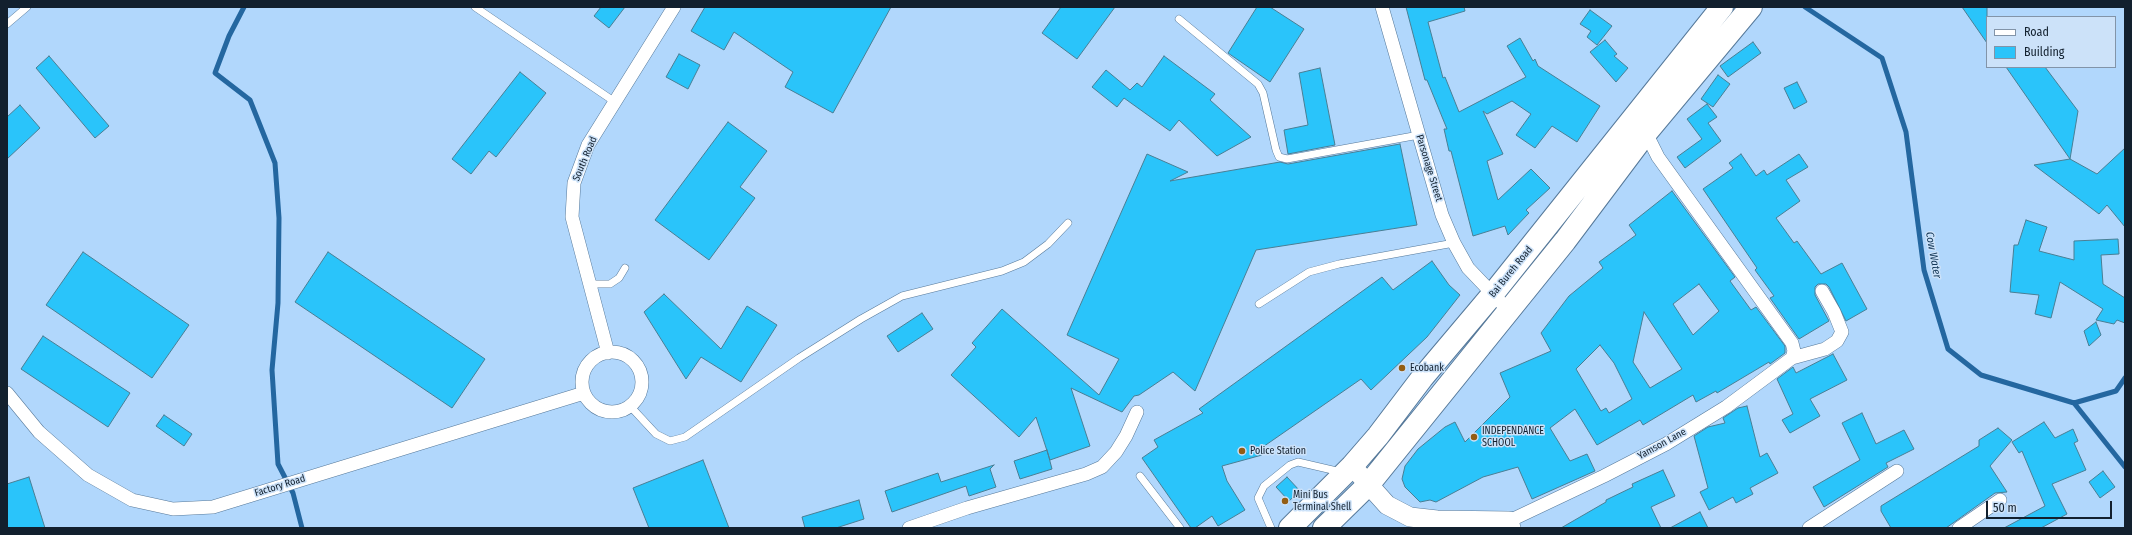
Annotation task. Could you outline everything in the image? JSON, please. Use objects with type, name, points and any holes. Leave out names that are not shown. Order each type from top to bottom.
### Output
[{"type":"highway","name":"Bai Bureh Road","points":[[1290,528],[1348,470],[1492,295],[1722,7]]},
{"type":"highway","points":[[1324,528],[1369,484],[1565,241],[1646,133],[1750,8]]},
{"type":"main road","points":[[1348,470],[1369,484],[1387,505],[1410,520],[1510,524]]},
{"type":"street","name":"South Road","points":[[608,353],[591,284],[572,217],[574,182],[588,145],[674,7]]},
{"type":"street","name":"Parsonage Street","points":[[1382,7],[1442,215],[1454,243],[1468,268],[1492,295],[1509,311]]},
{"type":"street","points":[[1646,133],[1658,157],[1792,343],[1794,351],[1792,358]]},
{"type":"street","points":[[1792,358],[1825,349],[1837,341],[1842,332],[1834,312],[1822,291]]},
{"type":"street","points":[[608,353],[627,356],[634,362],[640,371],[642,380],[641,390],[637,399],[630,406],[620,411],[609,412],[598,409],[590,402],[584,393],[583,376],[586,367],[592,360],[608,353]]},
{"type":"street","name":"Yamson Lane","points":[[1510,524],[1666,444],[1726,407],[1792,358]]},
{"type":"street","name":"Factory Road","points":[[7,393],[39,432],[88,475],[132,500],[173,509],[213,507],[584,393]]},
{"type":"street","points":[[909,528],[967,508],[1086,474],[1102,467],[1120,447],[1137,412]]},
{"type":"street","points":[[1809,528],[1897,471]]},
{"type":"street","points":[[1959,528],[2000,500]]},
{"type":"lane","points":[[7,24],[27,7]]},
{"type":"lane","points":[[475,7],[615,102]]},
{"type":"lane","points":[[1179,19],[1258,84],[1263,93],[1276,150],[1279,157],[1287,159],[1419,135]]},
{"type":"lane","points":[[630,406],[656,434],[670,441],[685,437],[825,341],[875,311],[902,296],[1002,271],[1024,262],[1048,244],[1068,223]]},
{"type":"lane","points":[[1259,304],[1310,272],[1339,264],[1454,243]]},
{"type":"lane","points":[[591,284],[610,284],[619,278],[625,268]]},
{"type":"lane","points":[[1271,528],[1258,498],[1264,486],[1290,465],[1298,462],[1348,470]]},
{"type":"lane","points":[[1140,476],[1180,528]]},
{"type":"building","points":[[601,7],[625,7],[609,28],[594,16]]},
{"type":"building","points":[[705,7],[891,7],[833,113],[785,87],[793,72],[734,32],[724,50],[691,31]]},
{"type":"building","points":[[1061,7],[1115,7],[1077,59],[1042,33]]},
{"type":"building","points":[[1257,7],[1270,7],[1304,29],[1270,82],[1228,53]]},
{"type":"building","points":[[1406,7],[1464,7],[1465,11],[1428,22],[1443,78],[1445,77],[1459,112],[1526,77],[1507,46],[1520,38],[1533,61],[1535,59],[1538,66],[1600,106],[1577,142],[1552,126],[1535,148],[1516,135],[1531,114],[1512,101],[1487,114],[1483,111],[1503,154],[1487,161],[1498,200],[1531,169],[1550,188],[1526,210],[1529,213],[1508,235],[1505,226],[1473,236],[1451,151],[1449,151],[1444,129],[1447,129],[1427,80],[1425,80]]},
{"type":"building","points":[[1962,7],[1987,7],[1986,42]]},
{"type":"building","points":[[1590,10],[1612,26],[1597,45],[1587,37],[1591,31],[1580,24]]},
{"type":"building","points":[[1605,40],[1617,54],[1614,56],[1628,68],[1616,82],[1590,52]]},
{"type":"building","points":[[1753,42],[1761,53],[1728,77],[1720,66]]},
{"type":"building","points":[[679,54],[700,65],[688,89],[666,77]]},
{"type":"building","points":[[49,56],[109,126],[95,138],[36,68]]},
{"type":"building","points":[[1164,56],[1215,94],[1210,100],[1251,137],[1217,156],[1179,120],[1170,131],[1124,98],[1117,107],[1092,87],[1106,70],[1130,90],[1137,83],[1142,87]]},
{"type":"building","points":[[1320,68],[1335,145],[1288,154],[1284,130],[1308,125],[1299,73]]},
{"type":"building","points":[[2007,68],[2046,68],[2078,111],[2070,159]]},
{"type":"building","points":[[520,72],[546,93],[496,157],[489,151],[471,174],[452,159]]},
{"type":"building","points":[[1718,75],[1730,84],[1713,107],[1701,99]]},
{"type":"building","points":[[1797,82],[1807,102],[1794,109],[1784,88]]},
{"type":"building","points":[[1707,104],[1717,117],[1708,123],[1721,141],[1685,168],[1677,157],[1702,139],[1687,119]]},
{"type":"building","points":[[20,105],[40,128],[7,159],[7,117]]},
{"type":"building","points":[[728,122],[767,151],[740,187],[755,198],[709,260],[655,220]]},
{"type":"building","points":[[1400,144],[1417,225],[1256,250],[1195,391],[1173,372],[1139,395],[1134,396],[1122,412],[1071,388],[1090,446],[1050,460],[1036,417],[1019,437],[951,375],[976,347],[972,343],[1002,309],[1099,395],[1119,359],[1067,335],[1147,154],[1188,172],[1170,181],[1280,162],[1288,164]]},
{"type":"building","points":[[2125,148],[2125,227],[2107,205],[2099,214],[2034,165],[2070,159],[2097,174]]},
{"type":"building","points":[[1741,154],[1756,176],[1764,170],[1767,175],[1799,154],[1808,167],[1786,180],[1800,201],[1776,218],[1794,243],[1797,241],[1821,274],[1842,263],[1867,309],[1846,321],[1829,287],[1826,284],[1818,284],[1815,287],[1815,295],[1829,321],[1799,339],[1770,298],[1774,296],[1755,270],[1757,268],[1703,189],[1733,168],[1729,163]]},
{"type":"building","points":[[1672,191],[1735,277],[1730,281],[1751,310],[1756,307],[1785,346],[1785,353],[1770,364],[1769,362],[1717,393],[1716,391],[1696,402],[1693,395],[1643,425],[1640,420],[1597,445],[1575,409],[1550,428],[1570,461],[1587,454],[1595,471],[1532,499],[1518,467],[1483,477],[1436,502],[1430,500],[1420,502],[1405,487],[1402,479],[1405,466],[1418,449],[1445,427],[1455,422],[1465,442],[1510,397],[1500,373],[1551,351],[1541,333],[1569,296],[1603,268],[1599,262],[1636,235],[1629,225]],"holes":[[[1699,284],[1719,311],[1693,335],[1673,304]],[[1644,312],[1682,369],[1650,388],[1633,362]],[[1600,345],[1614,363],[1632,399],[1609,413],[1606,408],[1601,411],[1576,369]]]},
{"type":"building","points":[[2026,220],[2047,227],[2039,251],[2074,260],[2074,241],[2118,239],[2119,254],[2101,255],[2103,284],[2125,298],[2125,323],[2117,320],[2114,324],[2096,320],[2103,309],[2060,282],[2051,318],[2035,314],[2039,295],[2010,292],[2014,245],[2018,245]]},
{"type":"building","points":[[83,252],[189,325],[152,378],[46,305]]},
{"type":"building","points":[[328,252],[485,359],[452,408],[295,302]]},
{"type":"building","points":[[1432,261],[1449,285],[1460,295],[1427,337],[1371,390],[1361,379],[1260,449],[1262,455],[1222,466],[1227,481],[1245,510],[1218,526],[1212,516],[1195,528],[1191,528],[1142,458],[1158,447],[1154,440],[1203,413],[1199,409],[1382,277],[1393,290]]},
{"type":"building","points":[[664,294],[721,349],[747,306],[777,325],[741,382],[701,357],[686,379],[644,312]]},
{"type":"building","points":[[922,313],[933,329],[898,352],[887,336]]},
{"type":"building","points":[[2096,322],[2101,335],[2089,346],[2084,331]]},
{"type":"building","points":[[43,336],[130,393],[108,427],[21,369]]},
{"type":"building","points":[[1833,354],[1847,380],[1810,399],[1820,416],[1790,433],[1782,420],[1793,414],[1777,379],[1793,367],[1796,373]]},
{"type":"building","points":[[1747,406],[1760,457],[1767,453],[1778,473],[1750,488],[1753,494],[1736,503],[1733,497],[1709,510],[1700,492],[1708,488],[1694,436],[1708,427],[1725,423],[1723,418],[1738,408]]},
{"type":"building","points":[[1862,413],[1876,444],[1904,430],[1914,449],[1886,463],[1888,467],[1824,507],[1813,487],[1860,460],[1842,423]]},
{"type":"building","points":[[164,415],[192,434],[184,446],[156,426]]},
{"type":"building","points":[[2044,422],[2055,438],[2073,429],[2078,441],[2074,443],[2086,470],[2052,484],[2067,514],[2041,528],[2004,528],[2045,506],[2022,451],[2019,453],[2012,442]]},
{"type":"building","points":[[1998,428],[2012,440],[1990,466],[2007,492],[1995,493],[1946,528],[1891,528],[1881,511],[1881,506],[1979,446],[1979,440]]},
{"type":"building","points":[[1047,450],[1052,469],[1020,479],[1014,461]]},
{"type":"building","points":[[703,460],[729,528],[649,528],[633,488]]},
{"type":"building","points":[[994,465],[990,469],[996,487],[969,496],[966,486],[892,512],[885,491],[938,473],[941,482]]},
{"type":"building","points":[[1663,470],[1675,496],[1651,507],[1661,528],[1561,528],[1606,502],[1606,500],[1633,487],[1632,484]]},
{"type":"building","points":[[2103,471],[2115,487],[2100,498],[2089,482]]},
{"type":"building","points":[[29,477],[45,528],[7,528],[7,484]]},
{"type":"building","points":[[1287,477],[1300,491],[1289,501],[1276,487]]},
{"type":"building","points":[[859,500],[864,519],[836,528],[805,528],[802,517]]},
{"type":"building","points":[[1700,512],[1708,528],[1670,528]]},
{"type":"waterway","points":[[244,7],[229,36],[215,73],[250,100],[275,163],[279,218],[278,303],[272,370],[278,464],[293,493],[302,528]]},
{"type":"waterway","name":"Cow Water","points":[[1805,7],[1882,58],[1906,132],[1924,270],[1948,349],[1981,375],[2074,403],[2116,391],[2125,378]]},
{"type":"waterway","points":[[2074,403],[2125,467]]},
{"type":"place","name":"Ecobank","points":[[1402,368]]},
{"type":"place","name":"INDEPENDANCE SCHOOL","points":[[1474,437]]},
{"type":"place","name":"Police Station","points":[[1242,451]]},
{"type":"place","name":"Mini Bus Terminal Shell","points":[[1285,501]]}]
